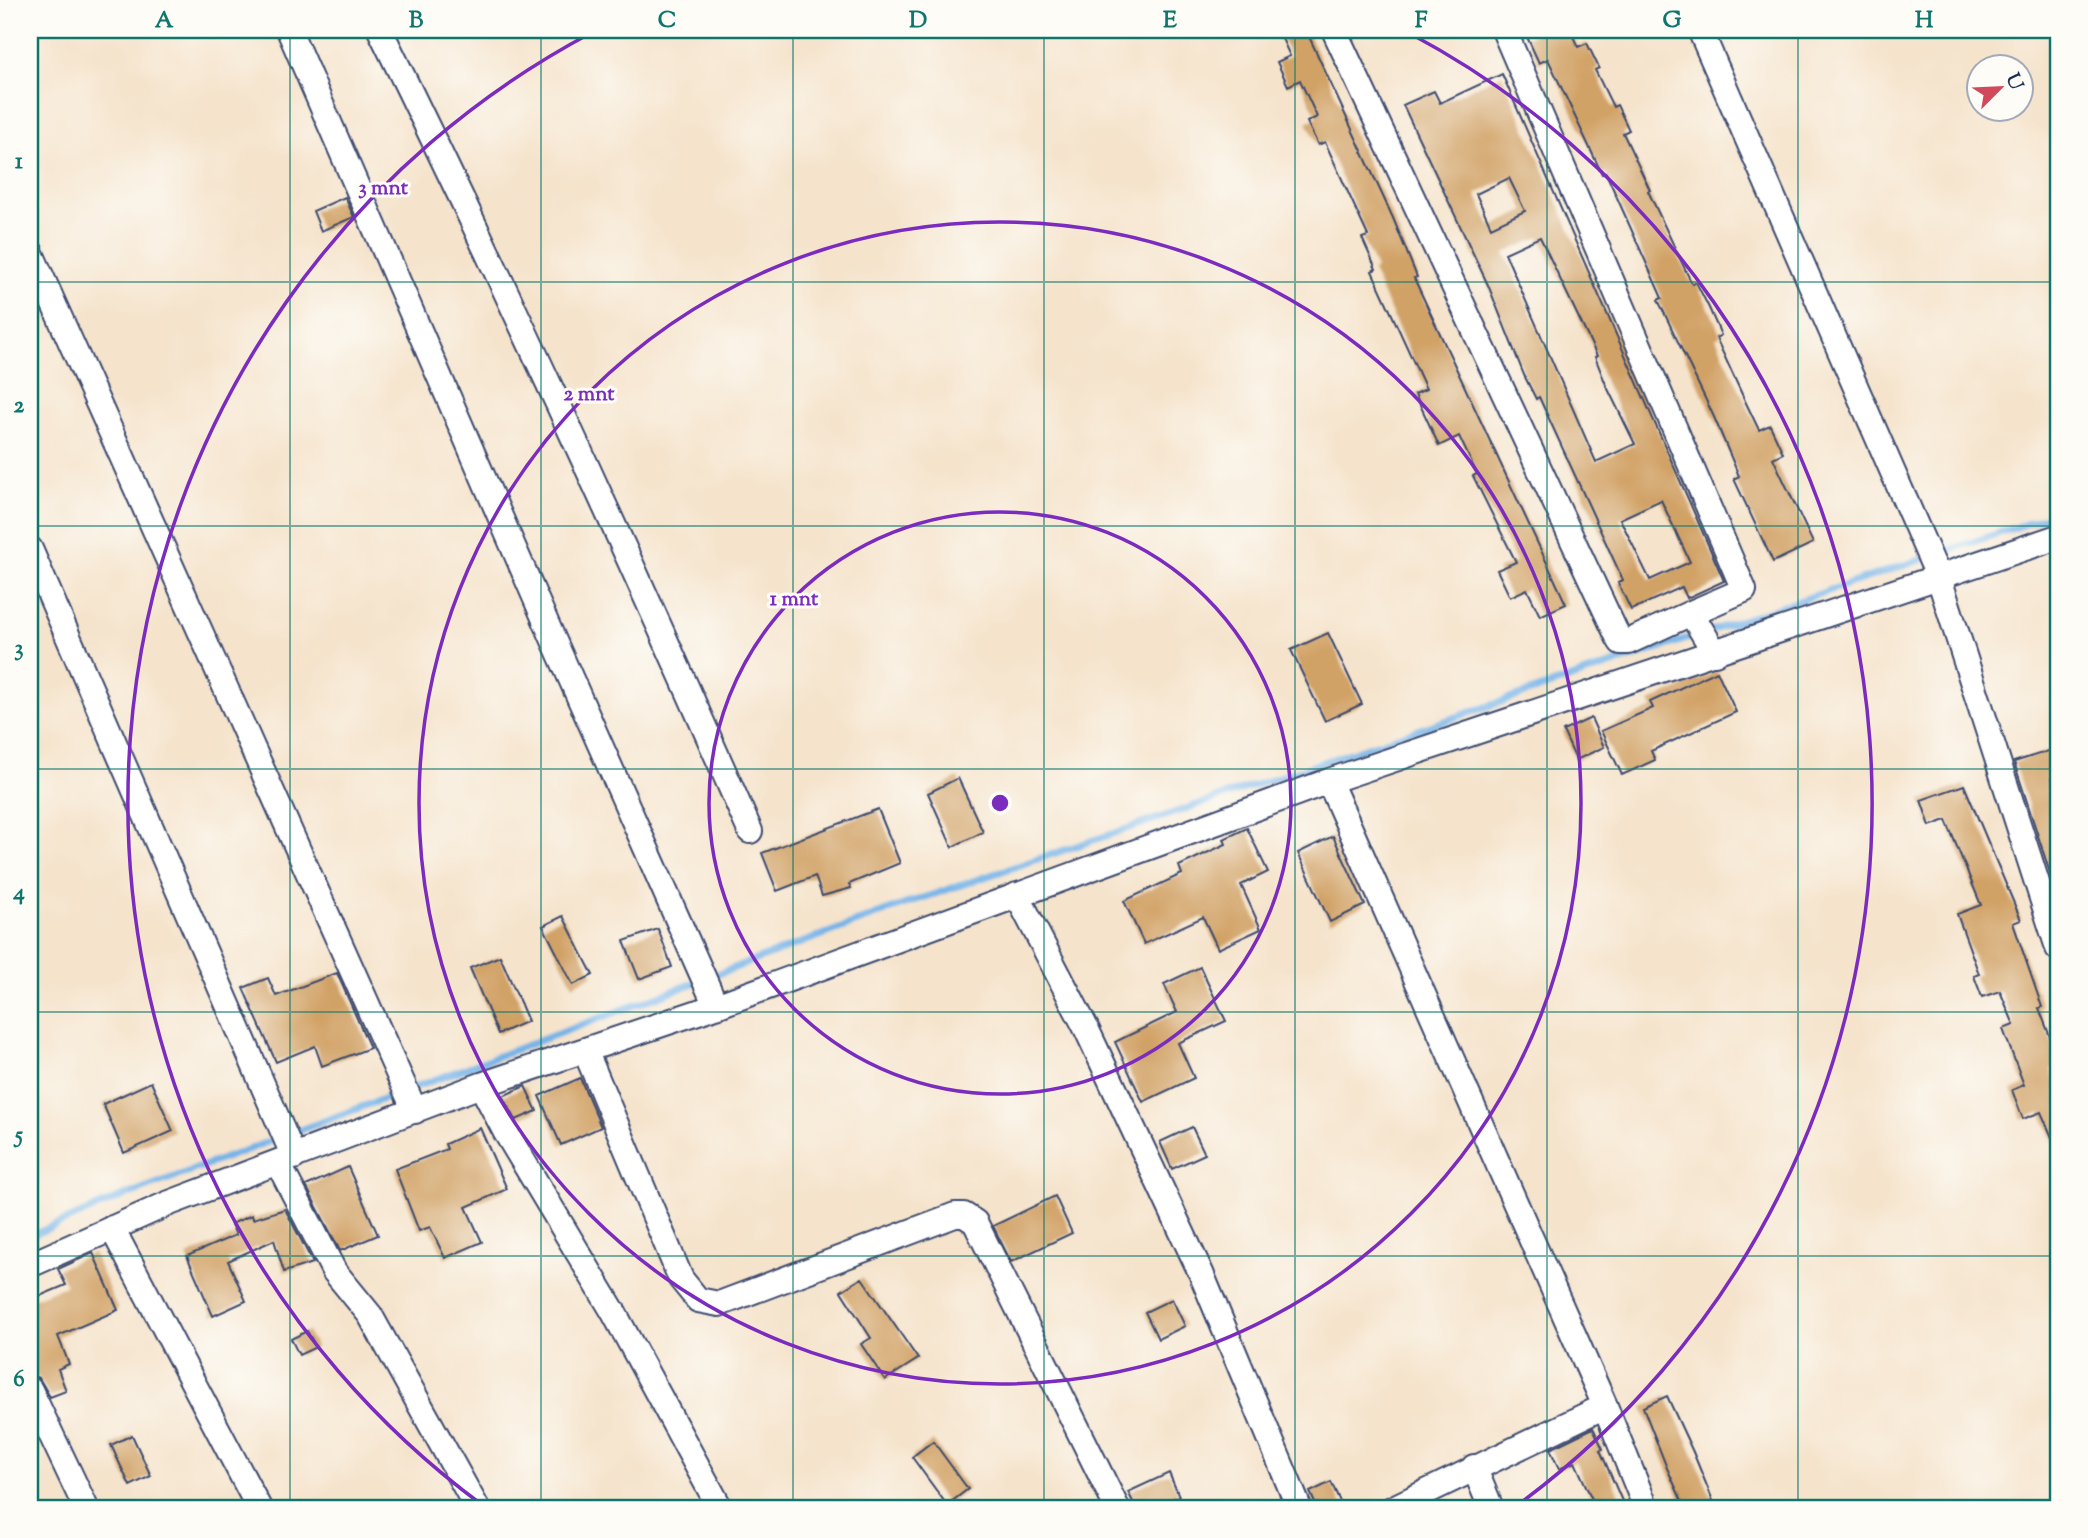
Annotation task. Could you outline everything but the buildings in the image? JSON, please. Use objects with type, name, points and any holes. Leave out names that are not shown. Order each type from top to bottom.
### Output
[{"type":"street","points":[[289,30],[549,630],[714,1001]]},
{"type":"street","points":[[380,30],[465,201],[614,520],[750,831]]},
{"type":"street","points":[[1334,30],[1618,637],[1621,642],[1628,642],[1693,618],[1744,590],[1504,30]]},
{"type":"street","points":[[1700,30],[1939,578],[2058,948]]},
{"type":"street","points":[[30,251],[415,1111]]},
{"type":"street","points":[[30,1265],[167,1204],[481,1085],[585,1050],[714,1001],[1017,895],[1329,781],[1713,648],[1939,578],[2058,537]]},
{"type":"street","points":[[30,549],[281,1128],[288,1158],[334,1270],[370,1315],[477,1508]]},
{"type":"street","points":[[1693,618],[1713,648]]},
{"type":"street","points":[[1329,781],[1605,1406],[1646,1508]]},
{"type":"street","points":[[1017,895],[1086,1028],[1195,1261],[1300,1508]]},
{"type":"street","points":[[585,1050],[681,1279],[698,1300],[719,1304],[955,1215],[964,1215],[975,1222],[1117,1508]]},
{"type":"street","points":[[481,1085],[505,1132],[613,1311],[720,1508]]},
{"type":"street","points":[[112,1228],[259,1508]]},
{"type":"street","points":[[30,1390],[86,1508]]},
{"type":"street","points":[[1393,1508],[1605,1406]]},
{"type":"street","points":[[1474,1468],[1491,1508]]},
{"type":"waterway","points":[[30,1236],[126,1195],[911,902],[2058,513]]}]
